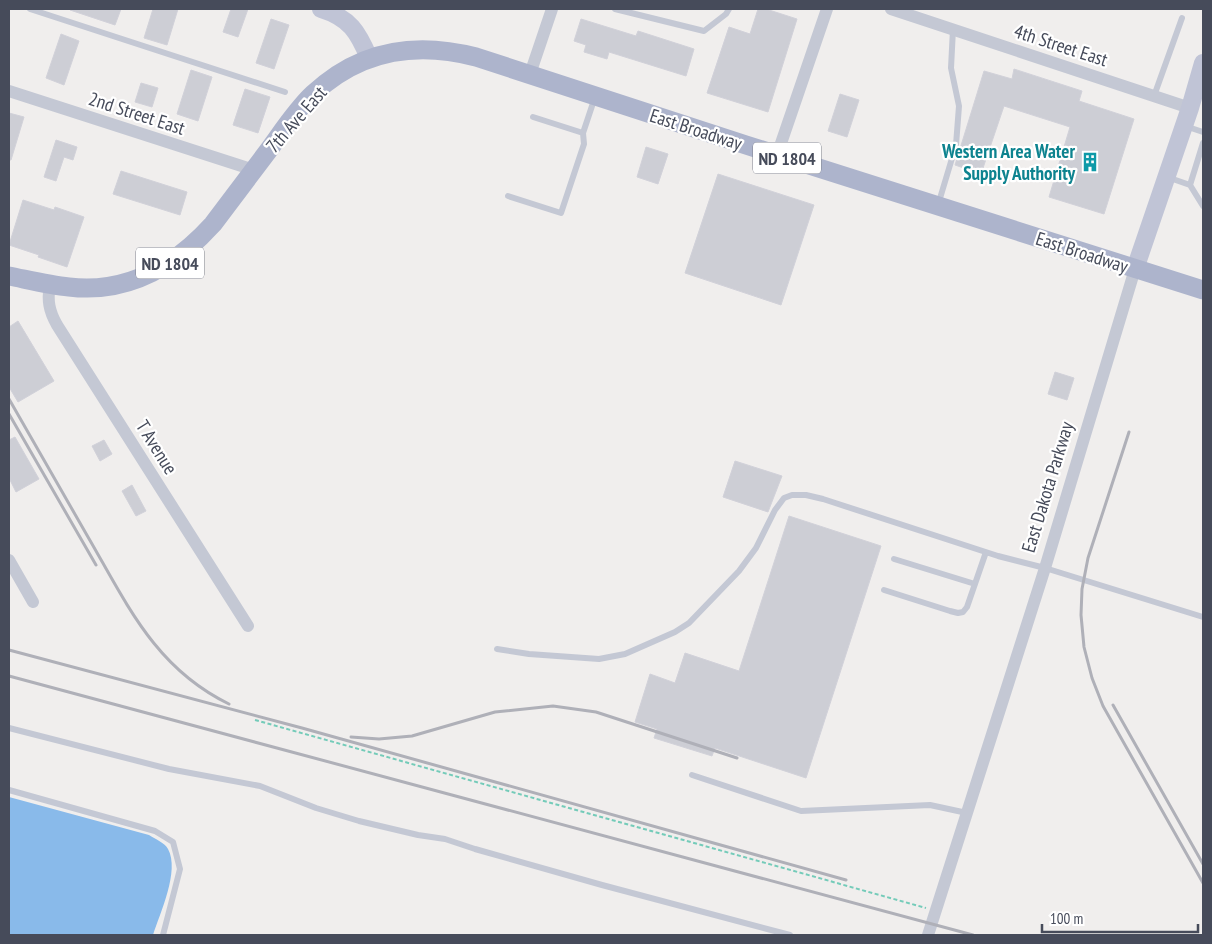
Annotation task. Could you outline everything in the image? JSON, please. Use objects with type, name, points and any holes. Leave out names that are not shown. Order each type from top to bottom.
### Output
[{"type":"main road","points":[[321,9],[334,14],[350,24],[361,40],[369,58]]},
{"type":"main road","name":"East Broadway","points":[[369,58],[403,50],[423,48],[442,49],[476,57],[1203,290]]},
{"type":"main road","name":"7th Ave East","points":[[254,170],[293,117],[313,94],[339,74],[369,58]]},
{"type":"main road","name":"East Dakota Parkway","points":[[1135,269],[1203,66]]},
{"type":"main road","name":"ND 1804","points":[[9,276],[50,284],[87,288],[135,280],[168,264],[198,240],[213,224],[254,170]]},
{"type":"street","points":[[530,74],[552,9]]},
{"type":"street","points":[[777,155],[827,9]]},
{"type":"street","name":"4th Street East","points":[[891,9],[1190,108]]},
{"type":"street","name":"2nd Street East","points":[[9,90],[254,170]]},
{"type":"street","name":"East Dakota Parkway","points":[[930,930],[1045,568],[1135,269]]},
{"type":"street","name":"T Avenue","points":[[50,284],[49,307],[57,325],[248,626]]},
{"type":"street","points":[[9,560],[33,602]]},
{"type":"lane","points":[[30,9],[285,92]]},
{"type":"lane","points":[[615,9],[704,32],[726,14],[729,9]]},
{"type":"lane","points":[[1154,96],[1182,18]]},
{"type":"lane","points":[[937,206],[956,145],[959,106],[951,68],[953,29]]},
{"type":"lane","points":[[508,196],[561,213],[584,144],[583,133],[595,96]]},
{"type":"lane","points":[[533,117],[583,133]]},
{"type":"lane","points":[[1183,126],[1203,132]]},
{"type":"lane","points":[[1190,185],[1203,143]]},
{"type":"lane","points":[[1166,176],[1190,185],[1203,206]]},
{"type":"lane","points":[[497,649],[529,654],[599,659],[625,654],[675,632],[690,623],[738,571],[756,548],[775,510],[784,498],[792,495],[806,495],[823,499],[986,552],[1045,568],[1203,617]]},
{"type":"lane","points":[[884,590],[958,613],[965,611],[986,552]]},
{"type":"lane","points":[[894,559],[974,584]]},
{"type":"lane","points":[[9,728],[169,769],[260,786],[316,808],[359,821],[418,835],[445,839],[602,885],[790,935]]},
{"type":"lane","points":[[692,775],[801,811],[930,805],[967,813]]},
{"type":"lane","points":[[9,790],[155,831],[173,842],[180,869],[163,935]]},
{"type":"path","points":[[255,720],[936,910]]},
{"type":"water","points":[[9,797],[149,835],[165,845],[171,858],[172,869],[168,892],[153,935],[9,935]]},
{"type":"building","points":[[70,9],[121,9],[115,25]]},
{"type":"building","points":[[153,9],[178,9],[167,45],[144,38]]},
{"type":"building","points":[[231,9],[248,9],[238,37],[223,32]]},
{"type":"building","points":[[758,9],[766,9],[797,19],[768,112],[707,93],[729,27],[750,34]]},
{"type":"building","points":[[271,19],[289,25],[274,69],[256,63]]},
{"type":"building","points":[[581,19],[636,36],[638,31],[694,49],[686,76],[609,52],[607,59],[584,52],[586,45],[574,41]]},
{"type":"building","points":[[61,34],[79,41],[64,85],[46,78]]},
{"type":"building","name":"Western Area Water Supply Authority","points":[[1014,69],[1082,91],[1079,101],[1134,119],[1104,214],[1049,197],[1070,127],[1004,106],[981,174],[955,165],[984,71],[1012,79]]},
{"type":"building","points":[[191,70],[212,77],[198,121],[177,114]]},
{"type":"building","points":[[141,83],[158,88],[152,107],[135,102]]},
{"type":"building","points":[[245,89],[270,97],[258,133],[233,125]]},
{"type":"building","points":[[840,94],[859,100],[847,137],[828,131]]},
{"type":"building","points":[[9,113],[24,117],[11,160],[9,160]]},
{"type":"building","points":[[56,140],[77,147],[73,160],[64,157],[56,181],[44,177]]},
{"type":"building","points":[[646,147],[668,154],[658,184],[637,177]]},
{"type":"building","points":[[121,171],[187,192],[180,215],[113,194]]},
{"type":"building","points":[[718,174],[814,205],[781,305],[685,273]]},
{"type":"building","points":[[23,200],[54,210],[55,207],[84,217],[67,267],[9,245]]},
{"type":"building","points":[[18,321],[54,381],[18,402],[9,387],[9,327]]},
{"type":"building","points":[[1055,372],[1074,378],[1067,400],[1048,394]]},
{"type":"building","points":[[15,437],[39,479],[16,492],[9,478],[9,440]]},
{"type":"building","points":[[104,440],[112,454],[100,461],[92,446]]},
{"type":"building","points":[[735,461],[782,476],[768,512],[723,497]]},
{"type":"building","points":[[132,485],[146,511],[136,516],[122,491]]},
{"type":"building","points":[[789,516],[881,546],[806,778],[715,748],[712,756],[654,738],[657,729],[635,722],[650,674],[675,683],[685,653],[739,671]]},
{"type":"railway","points":[[9,399],[130,610],[145,632],[181,672],[203,689],[229,704]]},
{"type":"railway","points":[[9,414],[96,565]]},
{"type":"railway","points":[[1129,432],[1088,558],[1082,589],[1081,615],[1084,647],[1092,678],[1103,706],[1203,883]]},
{"type":"railway","points":[[9,650],[302,728],[846,880]]},
{"type":"railway","points":[[9,676],[973,935]]},
{"type":"railway","points":[[1113,705],[1203,864]]},
{"type":"railway","points":[[351,737],[379,739],[412,736],[495,712],[553,706],[596,712],[737,758]]},
{"type":"place","name":"Western Area Water Supply Authority","points":[[1090,162]]}]
